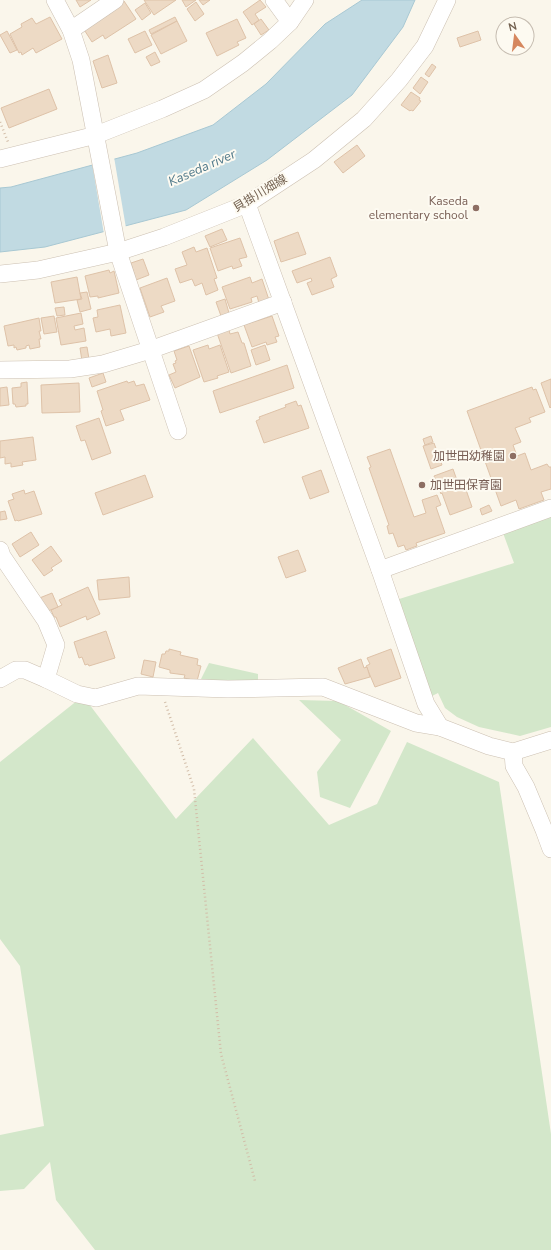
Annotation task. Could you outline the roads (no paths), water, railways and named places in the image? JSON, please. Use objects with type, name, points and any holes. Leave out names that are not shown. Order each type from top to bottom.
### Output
[{"type":"street","points":[[55,0],[71,30],[80,60],[97,139],[117,247],[178,431]]},
{"type":"street","points":[[71,30],[115,0]]},
{"type":"street","points":[[274,0],[290,22]]},
{"type":"street","points":[[7,158],[97,139],[204,90],[243,63],[270,41],[290,22],[305,0]]},
{"type":"street","name":"貝掛川畑線","points":[[0,274],[38,270],[117,247],[164,237],[247,204],[314,160],[364,119],[399,80],[424,46],[448,0]]},
{"type":"street","points":[[247,204],[380,570],[426,704],[440,727]]},
{"type":"street","points":[[0,370],[70,369],[103,364],[150,350],[283,302]]},
{"type":"street","points":[[380,570],[551,508]]},
{"type":"street","points":[[0,550],[2,556],[46,621],[56,646],[46,679]]},
{"type":"street","points":[[0,680],[16,670],[25,670],[77,694],[96,698],[138,686],[228,689],[323,687],[416,723],[440,727],[489,746],[513,752],[551,740]]},
{"type":"street","points":[[513,752],[514,766],[526,787],[551,849]]},
{"type":"water","name":"Kaseda river","points":[[362,0],[415,0],[403,27],[352,95],[267,160],[186,210],[45,247],[0,252],[0,188],[11,187],[137,153],[213,125],[266,84],[325,24]]},
{"type":"place","name":"Kaseda elementary school","points":[[476,208]]},
{"type":"place","name":"加世田幼稚園","points":[[513,456]]},
{"type":"place","name":"加世田保育園","points":[[422,485]]}]
